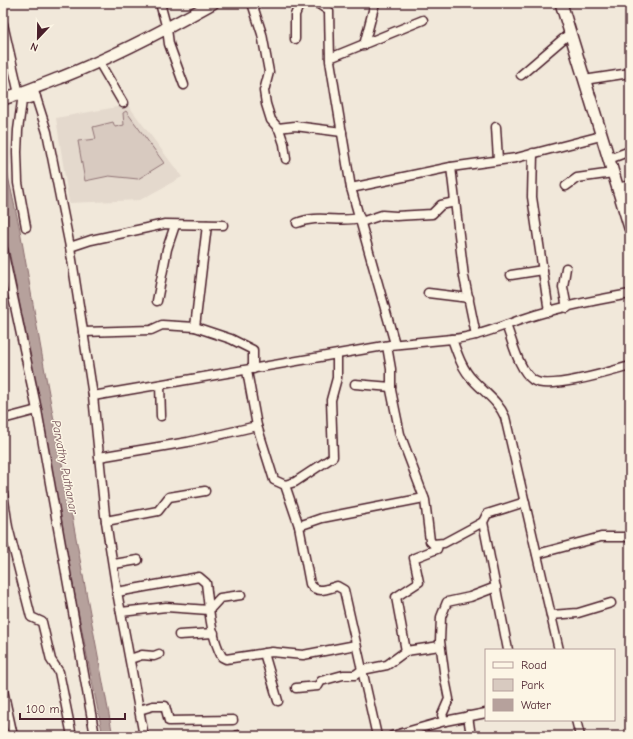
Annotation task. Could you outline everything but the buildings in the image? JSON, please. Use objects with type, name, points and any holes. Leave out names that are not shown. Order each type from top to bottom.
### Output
[{"type":"main road","points":[[3,99],[19,94],[35,93],[167,29],[213,3]]},
{"type":"main road","points":[[561,3],[630,228]]},
{"type":"street","points":[[160,3],[167,29],[169,44],[184,85]]},
{"type":"street","points":[[252,3],[262,34],[269,72],[264,91],[266,104],[271,120],[278,128],[284,144],[286,159]]},
{"type":"street","points":[[295,39],[295,15],[300,3]]},
{"type":"street","points":[[317,3],[329,11],[330,58],[351,188],[391,345],[391,387],[400,434],[424,498],[430,541],[433,544],[438,545],[483,522],[487,514],[525,502]]},
{"type":"street","points":[[364,46],[375,3]]},
{"type":"street","points":[[330,58],[364,46],[423,20]]},
{"type":"street","points":[[3,24],[19,94]]},
{"type":"street","points":[[521,75],[570,33]]},
{"type":"street","points":[[99,62],[123,103]]},
{"type":"street","points":[[584,80],[630,73]]},
{"type":"street","points":[[26,227],[18,183],[18,130],[22,101],[35,93],[47,132],[70,247],[93,396],[106,521],[114,564],[117,592],[144,736]]},
{"type":"street","points":[[278,128],[295,126],[342,132]]},
{"type":"street","points":[[496,127],[498,160]]},
{"type":"street","points":[[351,188],[451,167],[533,153],[601,136]]},
{"type":"street","points":[[609,159],[630,151]]},
{"type":"street","points":[[533,153],[532,196],[549,312]]},
{"type":"street","points":[[451,167],[464,277],[476,335]]},
{"type":"street","points":[[566,186],[577,178],[614,173]]},
{"type":"street","points":[[618,188],[630,185]]},
{"type":"street","points":[[296,223],[308,218],[360,220],[382,214],[396,216],[432,214],[441,205],[455,202]]},
{"type":"street","points":[[70,247],[124,232],[165,224],[223,224]]},
{"type":"street","points":[[157,301],[166,249],[175,225]]},
{"type":"street","points":[[195,327],[207,225]]},
{"type":"street","points":[[3,250],[37,410],[95,736]]},
{"type":"street","points":[[566,268],[563,287],[567,308]]},
{"type":"street","points":[[511,276],[543,270]]},
{"type":"street","points":[[428,293],[469,298]]},
{"type":"street","points":[[93,396],[391,345],[476,335],[549,312],[630,294]]},
{"type":"street","points":[[83,332],[151,330],[162,325],[195,327],[231,339],[253,350],[250,370],[257,426],[274,480],[285,485],[295,482],[333,457],[331,400],[337,378],[337,354]]},
{"type":"street","points":[[506,325],[524,370],[533,380],[540,383],[563,382],[630,366]]},
{"type":"street","points":[[452,339],[465,369],[473,380],[500,406],[505,417],[559,649]]},
{"type":"street","points":[[355,384],[391,387]]},
{"type":"street","points":[[160,385],[161,416]]},
{"type":"street","points":[[3,419],[37,410]]},
{"type":"street","points":[[99,457],[188,442],[257,426]]},
{"type":"street","points":[[285,485],[299,526],[310,584],[313,589],[319,591],[337,586],[344,590],[377,736]]},
{"type":"street","points":[[106,521],[158,511],[169,497],[205,492]]},
{"type":"street","points":[[3,493],[5,524],[31,617],[42,622],[51,660],[59,672],[72,736]]},
{"type":"street","points":[[299,526],[322,518],[424,498]]},
{"type":"street","points":[[483,522],[508,649]]},
{"type":"street","points":[[537,554],[601,537],[630,537]]},
{"type":"street","points":[[406,651],[396,597],[419,582],[414,558],[437,550],[438,545]]},
{"type":"street","points":[[114,564],[138,560]]},
{"type":"street","points":[[117,592],[199,577],[206,583],[209,610],[214,633],[222,657],[237,658],[264,653],[303,655],[356,645]]},
{"type":"street","points":[[445,721],[442,715],[449,699],[444,680],[440,646],[440,617],[447,602],[470,597],[496,587]]},
{"type":"street","points":[[209,610],[220,598],[241,595]]},
{"type":"street","points":[[551,615],[578,613],[611,603]]},
{"type":"street","points":[[121,612],[166,607],[209,610]]},
{"type":"street","points":[[179,635],[214,633]]},
{"type":"street","points":[[296,688],[318,686],[321,681],[343,675],[355,675],[362,670],[387,665],[406,651],[440,646]]},
{"type":"street","points":[[264,653],[278,701]]},
{"type":"street","points":[[130,659],[142,655],[154,656],[159,654]]},
{"type":"street","points":[[3,690],[6,721],[13,736]]},
{"type":"street","points":[[139,710],[153,706],[165,706],[169,720],[233,720]]},
{"type":"street","points":[[392,736],[445,721],[485,713]]},
{"type":"street","points":[[468,716],[471,736]]},
{"type":"street","points":[[576,721],[580,736]]},
{"type":"shaded area","points":[[128,105],[182,177],[140,200],[69,203],[56,118]]},
{"type":"green space","points":[[126,111],[164,163],[138,179],[109,176],[85,181],[78,141],[96,139],[93,127],[113,122],[115,127],[124,125],[123,113]]},
{"type":"water","points":[[3,154],[20,230],[113,736],[103,736],[3,221]]},
{"type":"water label","name":"Parvathy Puthanar","points":[[65,467]]}]
